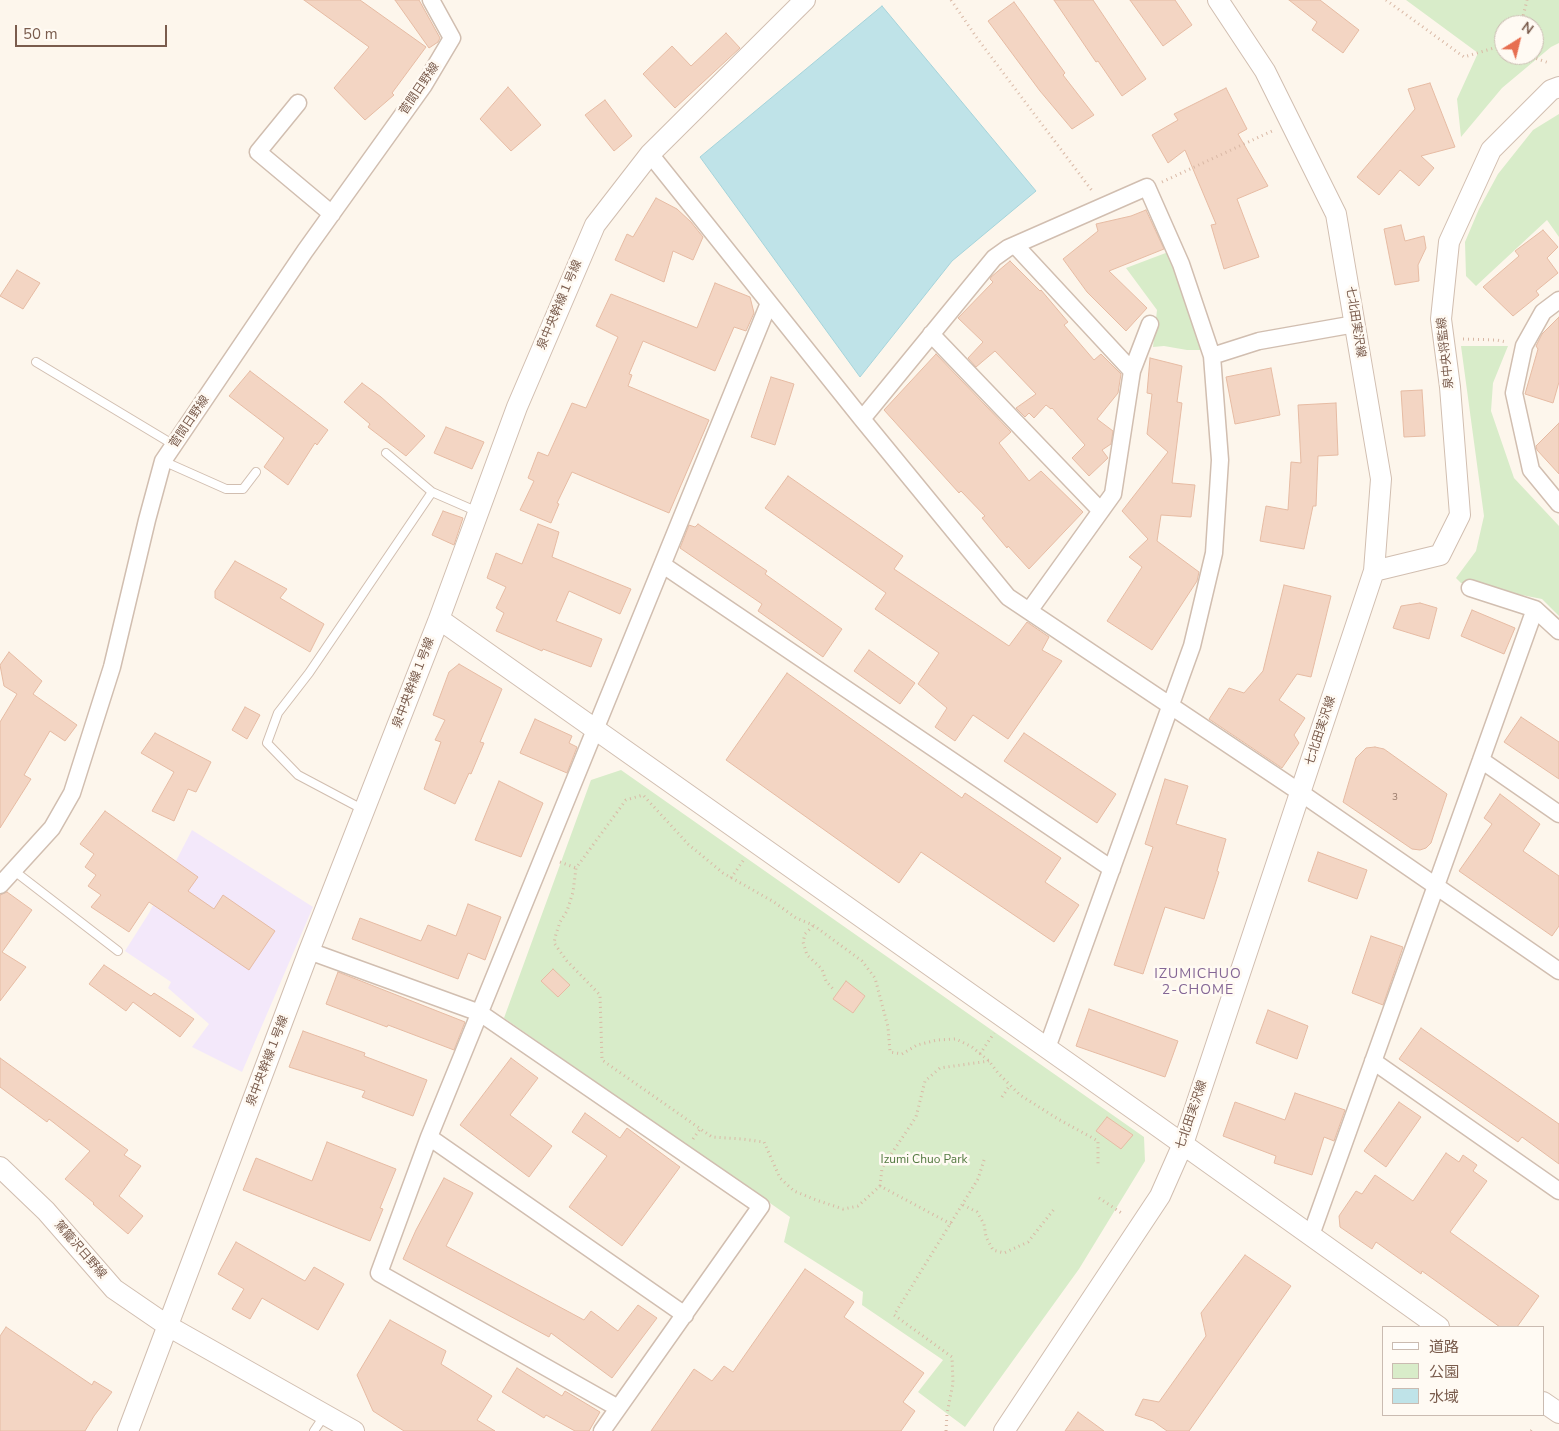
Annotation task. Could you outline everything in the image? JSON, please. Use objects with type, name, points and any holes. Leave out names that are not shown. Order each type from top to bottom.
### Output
[{"type":"street","name":"菅間日野線","points":[[0,885],[52,828],[72,793],[112,667],[163,461],[305,251],[424,85],[452,38],[431,0]]},
{"type":"street","name":"泉中央幹線１号線","points":[[128,1431],[309,951],[439,619],[517,407],[594,225],[650,154],[805,0]]},
{"type":"street","name":"七北田実沢線","points":[[1004,1431],[1160,1196],[1183,1144],[1374,571],[1381,479],[1336,214],[1265,71],[1218,0]]},
{"type":"street","name":"泉中央将監線","points":[[1374,571],[1440,555],[1460,514],[1450,387],[1441,319],[1449,242],[1491,150],[1551,90],[1559,87]]},
{"type":"street","points":[[298,103],[258,152],[332,214]]},
{"type":"street","points":[[650,154],[862,419],[1008,597],[1301,793],[1559,972]]},
{"type":"street","points":[[862,419],[994,258],[1015,245],[1147,187],[1181,264],[1212,356],[1220,460],[1214,553],[1192,646],[1046,1048]]},
{"type":"street","points":[[1015,245],[1132,371]]},
{"type":"street","points":[[1559,300],[1543,312],[1524,346],[1514,393],[1531,470],[1559,504]]},
{"type":"street","points":[[618,1408],[380,1273],[429,1137],[769,303]]},
{"type":"street","points":[[1029,611],[1113,494],[1132,371],[1150,324]]},
{"type":"street","points":[[1212,356],[1258,341],[1355,324]]},
{"type":"street","points":[[931,334],[1101,511]]},
{"type":"street","points":[[663,565],[1112,868]]},
{"type":"street","points":[[1470,588],[1535,609],[1559,631]]},
{"type":"street","points":[[1310,1235],[1535,609]]},
{"type":"street","points":[[439,619],[1438,1326]]},
{"type":"street","points":[[1481,760],[1559,814]]},
{"type":"street","points":[[309,951],[480,1013],[761,1206],[602,1431]]},
{"type":"street","points":[[1373,1061],[1559,1191]]},
{"type":"street","points":[[429,1137],[685,1315]]},
{"type":"street","name":"駕籠沢日野線","points":[[0,1166],[46,1211],[114,1289],[168,1326],[354,1431]]},
{"type":"street","points":[[1544,1403],[1559,1413]]},
{"type":"lane","points":[[36,362],[174,445]]},
{"type":"lane","points":[[386,453],[432,492],[478,512]]},
{"type":"lane","points":[[163,461],[226,489],[243,489],[256,472]]},
{"type":"lane","points":[[365,810],[298,775],[267,743],[278,713],[309,673],[432,492]]},
{"type":"lane","points":[[13,870],[118,951]]},
{"type":"lane","points":[[314,1431],[325,1414]]},
{"type":"path","points":[[951,0],[977,38],[1093,192]]},
{"type":"path","points":[[1386,0],[1464,57],[1494,48]]},
{"type":"path","points":[[1523,15],[1527,0]]},
{"type":"path","points":[[1544,60],[1549,63]]},
{"type":"path","points":[[1155,185],[1274,130]]},
{"type":"path","points":[[1444,338],[1497,340],[1524,346]]},
{"type":"path","points":[[989,1061],[940,1068],[926,1081],[916,1117],[882,1168],[880,1186],[858,1206],[843,1209],[794,1191],[780,1178],[764,1142],[712,1137],[602,1060],[600,995],[567,961],[554,943],[560,922],[568,911],[576,868],[626,800],[642,795],[688,844],[707,861],[731,878],[774,902],[796,918],[813,926],[862,961],[875,978],[888,1027],[890,1052],[902,1054],[917,1044],[937,1040],[956,1040],[972,1046],[989,1061],[1020,1095],[1098,1141],[1098,1167]]},
{"type":"path","points":[[731,878],[748,854]]},
{"type":"path","points":[[813,926],[805,934],[803,942],[807,954],[822,969],[826,981],[834,990]]},
{"type":"path","points":[[980,1054],[997,1029]]},
{"type":"path","points":[[1002,1097],[1010,1085]]},
{"type":"path","points":[[946,1431],[952,1383],[952,1357],[894,1315],[978,1179],[985,1157]]},
{"type":"path","points":[[880,1186],[951,1224]]},
{"type":"path","points":[[1099,1198],[1123,1214]]},
{"type":"path","points":[[963,1205],[977,1212],[984,1224],[986,1237],[993,1250],[1004,1253],[1028,1242],[1055,1208]]},
{"type":"path","points":[[1531,1431],[1534,1427]]},
{"type":"shaded area","points":[[192,830],[313,907],[242,1072],[192,1047],[209,1024],[168,988],[171,982],[125,951],[149,913]]},
{"type":"green space","points":[[1406,0],[1559,0],[1559,43],[1544,53],[1544,15],[1494,15],[1494,65],[1529,65],[1502,88],[1461,137],[1457,99],[1478,53]]},
{"type":"green space","points":[[1559,114],[1559,237],[1547,220],[1476,286],[1466,276],[1465,242],[1479,209],[1498,174],[1533,130]]},
{"type":"green space","points":[[1171,251],[1203,350],[1187,350],[1164,346],[1153,347],[1157,310],[1126,268]]},
{"type":"green space","points":[[1461,346],[1508,346],[1493,383],[1491,411],[1514,478],[1559,526],[1559,616],[1542,599],[1461,583],[1456,578],[1476,551],[1484,516]]},
{"type":"green space","name":"Izumi Chuo Park","points":[[621,770],[1144,1137],[1145,1161],[1079,1269],[965,1427],[918,1392],[943,1360],[862,1305],[863,1292],[784,1242],[790,1217],[504,1018],[591,780]]},
{"type":"water","points":[[882,6],[1036,191],[952,261],[860,377],[700,157]]},
{"type":"building","points":[[304,0],[360,0],[426,47],[392,93],[394,95],[365,120],[334,88],[369,47]]},
{"type":"building","points":[[395,0],[419,0],[440,38],[438,42],[429,48]]},
{"type":"building","points":[[1054,0],[1093,0],[1146,79],[1122,96],[1098,61],[1096,62]]},
{"type":"building","points":[[1130,0],[1175,0],[1192,25],[1163,46]]},
{"type":"building","points":[[1289,0],[1320,0],[1359,30],[1343,53],[1312,30],[1317,22]]},
{"type":"building","points":[[1014,2],[1065,73],[1063,75],[1094,115],[1072,129],[1040,91],[988,21]]},
{"type":"building","points":[[726,33],[740,48],[675,108],[643,74],[672,46],[691,66]]},
{"type":"building","points":[[1430,83],[1455,147],[1421,156],[1434,168],[1419,186],[1400,170],[1379,195],[1357,177],[1415,109],[1408,89]]},
{"type":"building","points":[[508,87],[541,125],[511,151],[480,119]]},
{"type":"building","points":[[1226,88],[1247,129],[1238,134],[1268,186],[1237,199],[1259,257],[1224,269],[1211,225],[1216,224],[1185,150],[1168,163],[1152,135],[1178,120],[1174,114]]},
{"type":"building","points":[[605,100],[632,136],[614,151],[585,115]]},
{"type":"building","points":[[656,198],[677,209],[703,237],[693,260],[673,251],[664,282],[615,260],[627,234],[633,237]]},
{"type":"building","points":[[1146,210],[1164,249],[1109,271],[1147,308],[1126,331],[1087,292],[1063,259],[1098,231],[1096,224],[1131,216]]},
{"type":"building","points":[[1401,225],[1405,241],[1424,236],[1426,248],[1418,265],[1419,281],[1395,285],[1384,229]]},
{"type":"building","points":[[1543,230],[1558,247],[1547,258],[1558,273],[1536,291],[1539,295],[1513,316],[1483,287],[1519,256],[1515,251]]},
{"type":"building","points":[[1010,261],[1041,290],[1068,322],[1064,325],[1094,360],[1101,354],[1121,374],[1118,393],[1097,419],[1113,431],[1111,444],[1102,450],[1108,458],[1089,476],[1072,458],[1085,445],[1052,408],[1046,405],[1034,418],[1029,413],[1025,417],[1016,408],[1036,394],[995,351],[976,367],[968,358],[983,342],[958,318],[993,282],[990,279],[991,277]]},
{"type":"building","points":[[17,270],[40,283],[23,309],[0,296]]},
{"type":"building","points":[[715,283],[750,297],[754,313],[746,331],[734,327],[715,371],[643,341],[629,374],[632,375],[628,386],[709,420],[669,513],[572,472],[557,503],[559,504],[551,523],[520,510],[534,481],[528,478],[538,452],[548,456],[572,403],[586,408],[618,337],[596,326],[611,294],[697,328]]},
{"type":"building","points":[[1559,317],[1559,382],[1553,403],[1525,394],[1538,349],[1536,346],[1542,334]]},
{"type":"building","points":[[936,354],[1011,432],[999,443],[1029,481],[1041,471],[1083,512],[1029,569],[1008,546],[1007,548],[982,518],[985,516],[961,491],[959,493],[884,410]]},
{"type":"building","points":[[1150,358],[1182,366],[1177,402],[1182,403],[1172,483],[1195,485],[1191,517],[1161,515],[1157,541],[1199,572],[1197,581],[1152,650],[1107,621],[1142,567],[1129,557],[1148,539],[1122,511],[1168,452],[1147,434],[1152,394],[1147,393]]},
{"type":"building","points":[[1271,368],[1280,415],[1235,424],[1226,377]]},
{"type":"building","points":[[250,371],[328,430],[317,445],[315,443],[288,485],[264,467],[284,438],[229,396]]},
{"type":"building","points":[[771,377],[794,384],[775,445],[751,437]]},
{"type":"building","points":[[362,383],[381,397],[425,436],[406,456],[368,427],[370,424],[344,402]]},
{"type":"building","points":[[1422,390],[1425,436],[1404,437],[1401,391]]},
{"type":"building","points":[[1336,403],[1338,455],[1318,456],[1316,506],[1313,506],[1304,549],[1260,541],[1266,506],[1288,510],[1291,462],[1301,463],[1298,405]]},
{"type":"building","points":[[1559,423],[1559,474],[1537,450],[1536,446]]},
{"type":"building","points":[[446,427],[484,442],[472,469],[434,453]]},
{"type":"building","points":[[788,476],[903,556],[894,569],[1009,646],[1027,622],[1049,637],[1042,650],[1062,661],[1008,739],[973,715],[955,741],[935,727],[947,708],[918,684],[939,653],[875,609],[886,593],[765,508]]},
{"type":"building","points":[[443,511],[463,518],[454,545],[432,535]]},
{"type":"building","points":[[538,524],[559,532],[552,557],[631,589],[620,614],[569,591],[556,621],[602,639],[591,667],[543,649],[542,651],[496,631],[504,613],[496,608],[506,587],[487,578],[496,553],[522,564]]},
{"type":"building","points":[[698,524],[767,571],[765,574],[842,629],[823,657],[758,611],[762,604],[680,548],[689,525],[695,527]]},
{"type":"building","points":[[235,561],[287,589],[280,598],[324,624],[310,652],[215,598],[215,591]]},
{"type":"building","points":[[1284,585],[1331,596],[1311,677],[1297,674],[1279,700],[1305,718],[1294,735],[1299,743],[1282,768],[1209,719],[1229,688],[1244,693],[1263,671]]},
{"type":"building","points":[[1420,603],[1437,608],[1429,639],[1393,628],[1401,606]]},
{"type":"building","points":[[1472,610],[1515,628],[1504,654],[1461,636]]},
{"type":"building","points":[[869,650],[915,683],[900,704],[854,671]]},
{"type":"building","points":[[9,652],[42,681],[33,694],[77,725],[65,741],[50,731],[24,775],[31,779],[0,828],[0,722],[17,694],[4,686],[0,665]]},
{"type":"building","points":[[459,664],[502,689],[480,742],[484,743],[471,774],[469,773],[455,804],[424,789],[441,742],[435,740],[445,720],[433,715],[449,672]]},
{"type":"building","points":[[787,673],[962,798],[965,793],[1061,858],[1045,882],[1079,905],[1054,942],[921,852],[899,883],[726,760]]},
{"type":"building","points":[[245,707],[260,715],[247,739],[232,730]]},
{"type":"building","points":[[1521,717],[1559,742],[1559,779],[1504,742]]},
{"type":"building","points":[[535,719],[572,736],[569,743],[577,747],[567,773],[520,753]]},
{"type":"building","points":[[155,733],[211,762],[196,792],[188,789],[174,821],[152,811],[174,772],[141,753]]},
{"type":"building","points":[[1024,733],[1116,794],[1097,823],[1004,761]]},
{"type":"building","points":[[1366,748],[1384,749],[1447,794],[1431,843],[1426,848],[1420,850],[1412,849],[1343,802],[1356,758]]},
{"type":"building","points":[[1165,779],[1188,786],[1176,824],[1226,839],[1217,871],[1219,872],[1204,919],[1165,907],[1143,974],[1114,965],[1153,847],[1145,844]]},
{"type":"building","points":[[499,781],[543,803],[521,857],[475,840]]},
{"type":"building","points":[[1500,794],[1540,824],[1523,851],[1559,876],[1559,926],[1552,936],[1459,871],[1492,824],[1484,818]]},
{"type":"building","points":[[105,811],[198,877],[188,891],[214,909],[223,895],[275,931],[249,970],[149,902],[129,932],[91,907],[101,895],[88,886],[96,875],[85,867],[94,854],[80,844]]},
{"type":"building","points":[[1318,852],[1367,870],[1357,899],[1308,881]]},
{"type":"building","points":[[7,892],[32,910],[2,952],[26,967],[0,1001],[0,895]]},
{"type":"building","points":[[468,904],[501,917],[485,960],[468,953],[458,979],[352,939],[360,918],[421,941],[428,925],[456,936]]},
{"type":"building","points":[[1371,936],[1403,947],[1383,1005],[1352,993]]},
{"type":"building","points":[[104,965],[151,996],[154,993],[194,1019],[180,1037],[133,1002],[126,1011],[89,984]]},
{"type":"building","points":[[553,969],[570,985],[558,997],[541,981]]},
{"type":"building","points":[[338,972],[465,1022],[454,1050],[326,1004]]},
{"type":"building","points":[[846,981],[865,996],[853,1013],[833,999]]},
{"type":"building","points":[[1089,1009],[1178,1041],[1165,1077],[1076,1046]]},
{"type":"building","points":[[1268,1010],[1308,1026],[1297,1059],[1256,1043]]},
{"type":"building","points":[[1421,1028],[1559,1124],[1559,1164],[1522,1137],[1518,1142],[1399,1059]]},
{"type":"building","points":[[303,1031],[365,1053],[364,1056],[427,1080],[413,1116],[362,1097],[365,1091],[289,1067]]},
{"type":"building","points":[[0,1058],[128,1150],[124,1155],[141,1166],[119,1196],[143,1216],[128,1234],[65,1179],[90,1151],[49,1119],[47,1122],[0,1087]]},
{"type":"building","points":[[511,1058],[538,1078],[510,1115],[552,1146],[529,1177],[460,1125]]},
{"type":"building","points":[[1295,1093],[1345,1110],[1334,1141],[1324,1137],[1312,1175],[1274,1163],[1276,1156],[1223,1136],[1235,1102],[1285,1120]]},
{"type":"building","points":[[1399,1102],[1421,1117],[1386,1167],[1364,1151]]},
{"type":"building","points":[[585,1113],[620,1138],[627,1128],[680,1167],[622,1246],[569,1207],[607,1156],[572,1132]]},
{"type":"building","points":[[1107,1117],[1133,1135],[1121,1149],[1096,1131]]},
{"type":"building","points":[[327,1142],[396,1169],[380,1208],[383,1209],[370,1241],[243,1190],[256,1158],[312,1181]]},
{"type":"building","points":[[1446,1153],[1459,1162],[1463,1155],[1477,1165],[1473,1171],[1487,1181],[1450,1232],[1539,1296],[1518,1326],[1499,1326],[1422,1271],[1421,1274],[1376,1242],[1372,1249],[1340,1227],[1339,1216],[1356,1191],[1362,1194],[1375,1175],[1413,1201]]},
{"type":"building","points":[[444,1178],[473,1193],[446,1246],[584,1320],[591,1311],[618,1331],[638,1305],[657,1318],[612,1378],[551,1333],[549,1337],[403,1259]]},
{"type":"building","points":[[236,1242],[305,1281],[314,1267],[344,1284],[318,1330],[262,1298],[250,1319],[232,1309],[244,1289],[218,1274]]},
{"type":"building","points":[[1245,1255],[1291,1286],[1189,1431],[1167,1431],[1153,1421],[1135,1415],[1143,1399],[1159,1402],[1206,1336],[1201,1313]]},
{"type":"building","points":[[805,1269],[854,1302],[844,1317],[924,1373],[903,1402],[915,1411],[901,1431],[651,1431],[694,1369],[712,1381],[724,1366],[733,1372]]},
{"type":"building","points":[[390,1320],[446,1351],[441,1364],[492,1396],[477,1420],[495,1431],[404,1431],[373,1411],[357,1375]]},
{"type":"building","points":[[6,1327],[92,1385],[94,1381],[112,1392],[85,1431],[0,1431],[0,1336]]},
{"type":"building","points":[[517,1368],[562,1396],[565,1391],[600,1412],[589,1431],[575,1431],[546,1415],[544,1418],[502,1392]]},
{"type":"building","points":[[1078,1412],[1104,1431],[1065,1431]]},
{"type":"district","name":"IZUMICHUO 2-CHOME","points":[[1198,984]]}]
